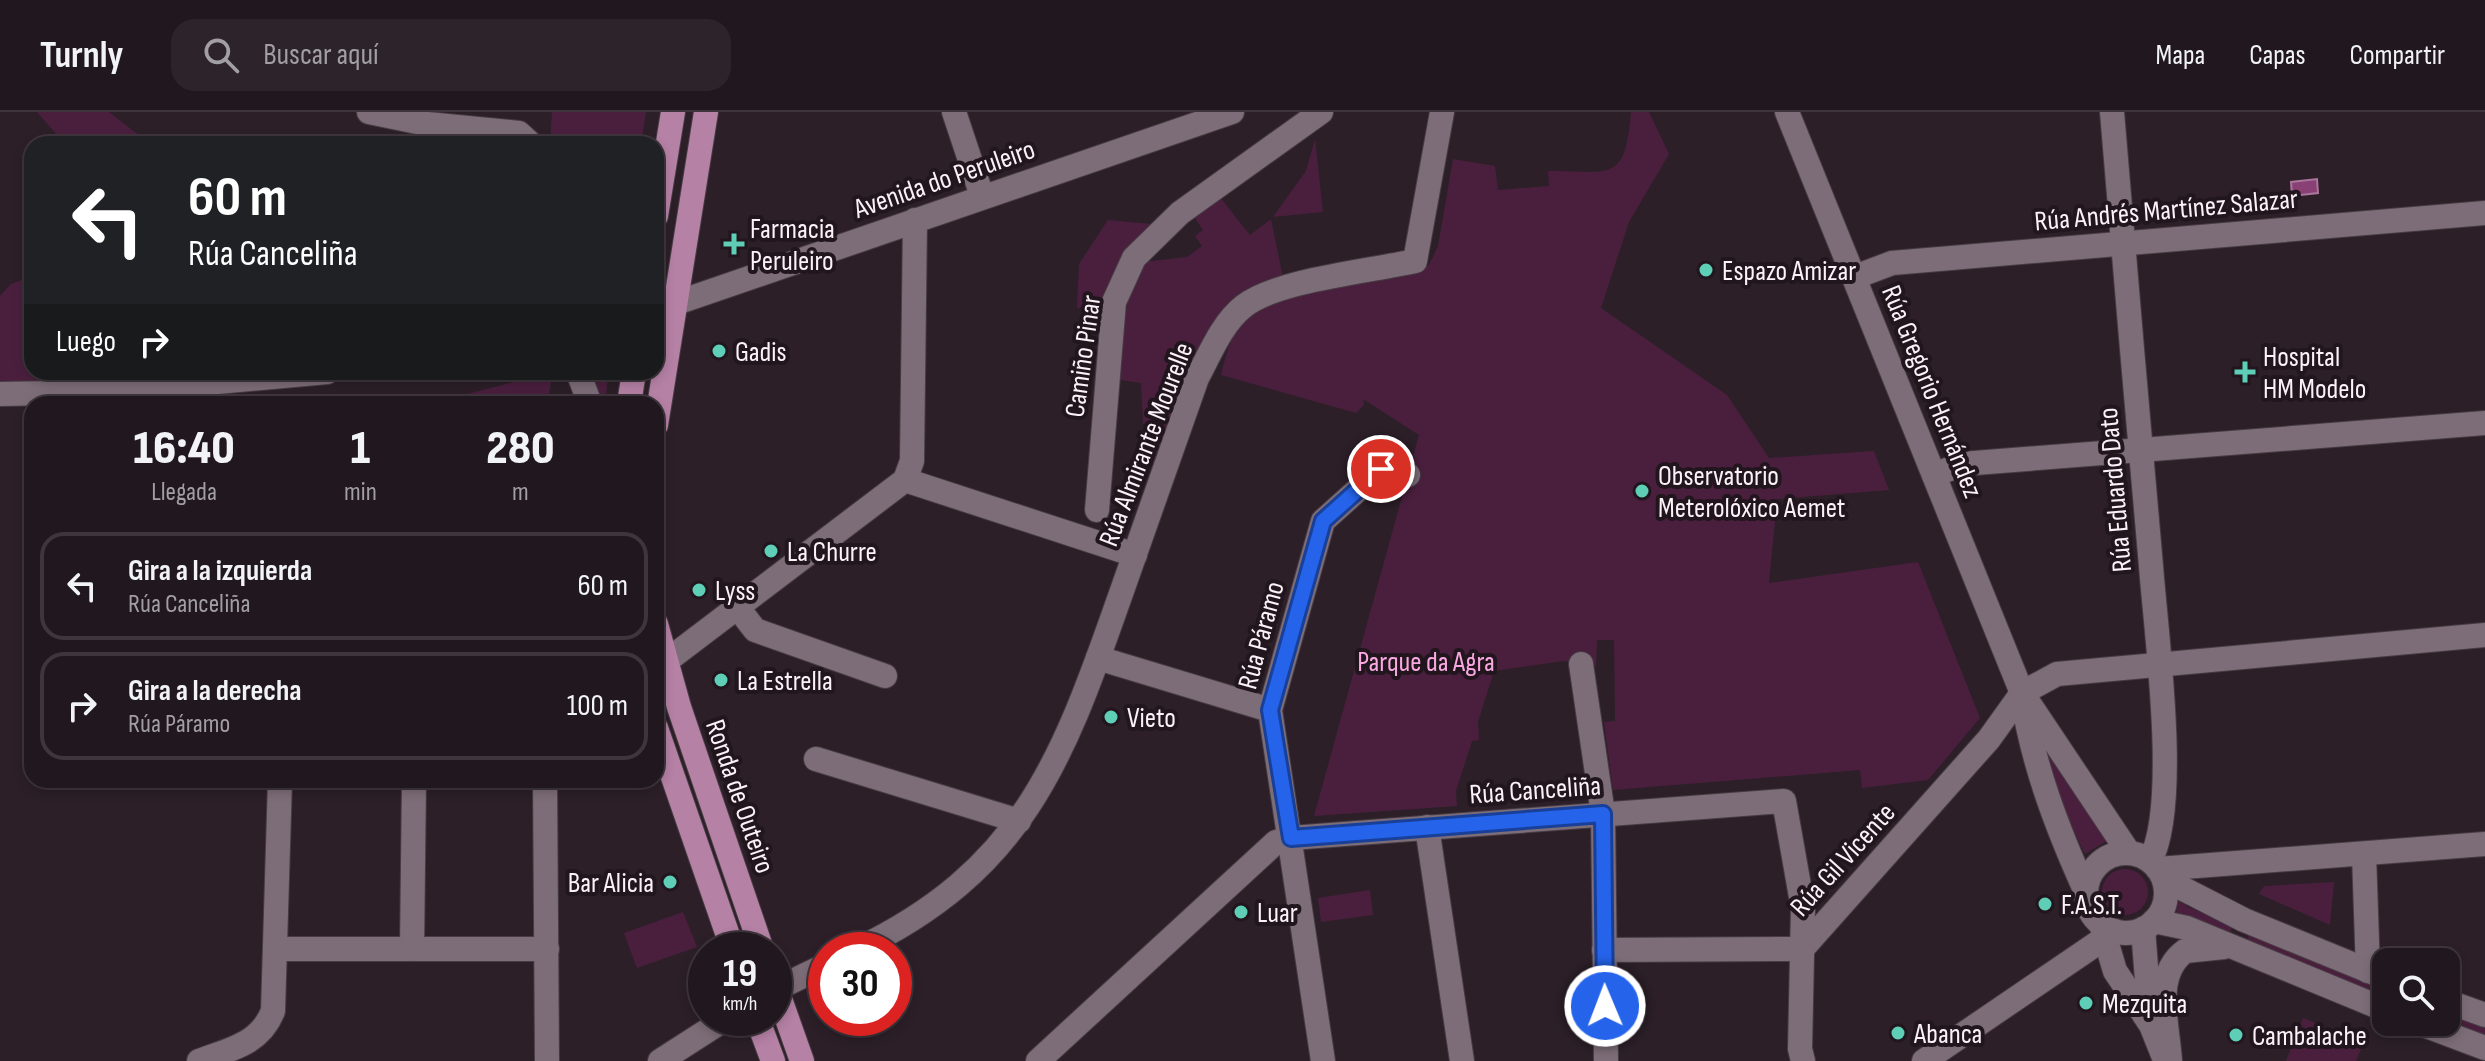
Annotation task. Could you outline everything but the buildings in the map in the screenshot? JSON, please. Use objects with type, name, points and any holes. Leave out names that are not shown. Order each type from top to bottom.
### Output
[{"type":"main road","points":[[664,167],[673,112]]},
{"type":"main road","points":[[664,330],[666,306],[706,112]]},
{"type":"main road","name":"Ronda de Outeiro","points":[[664,672],[756,932]]},
{"type":"main road","name":"Ronda de Outeiro","points":[[664,751],[727,932]]},
{"type":"main road","points":[[792,1034],[802,1061]]},
{"type":"main road","points":[[764,1036],[773,1061]]},
{"type":"street","points":[[369,112],[427,124],[485,121],[522,136]]},
{"type":"street","points":[[954,112],[982,196]]},
{"type":"street","name":"Avenida do Peruleiro","points":[[666,306],[1232,112]]},
{"type":"street","name":"Camiño Pinar","points":[[1097,510],[1112,314],[1114,302],[1134,258],[1180,213],[1321,112]]},
{"type":"street","name":"Rúa Almirante Mourelle","points":[[891,932],[941,901],[975,871],[1019,821],[1063,749],[1197,378],[1220,335],[1241,307],[1278,290],[1415,261],[1442,112]]},
{"type":"street","name":"Rúa Gregorio Hernández","points":[[1787,112],[2022,693],[2030,744],[2048,801],[2086,892]]},
{"type":"street","name":"Rúa Eduardo Dato","points":[[2112,112],[2159,663],[2163,815],[2159,845],[2150,866]]},
{"type":"street","name":"Rúa Andrés Martínez Salazar","points":[[1855,277],[1892,263],[2122,241],[2485,213]]},
{"type":"street","points":[[664,662],[905,480],[912,461],[915,220]]},
{"type":"street","points":[[0,394],[109,392],[240,380]]},
{"type":"street","points":[[1934,475],[1962,464],[2485,423]]},
{"type":"street","name":"Rúa Páramo","points":[[1323,1061],[1270,710],[1323,521],[1381,469],[1408,475]]},
{"type":"street","points":[[905,480],[1135,555]]},
{"type":"street","points":[[738,608],[755,630],[885,676]]},
{"type":"street","points":[[2022,693],[2057,674],[2485,635]]},
{"type":"street","points":[[1098,658],[1270,710]]},
{"type":"street","points":[[1581,664],[1603,814],[1606,1061]]},
{"type":"street","name":"Rúa Gregorio Hernández","points":[[2022,693],[2150,866]]},
{"type":"street","name":"Rúa Gil Vicente","points":[[1604,950],[1802,949],[1989,739],[2022,693]]},
{"type":"street","points":[[816,759],[1019,821]]},
{"type":"street","points":[[199,1061],[256,1039],[267,1026],[273,1011],[280,788]]},
{"type":"street","points":[[412,949],[414,788]]},
{"type":"street","points":[[545,788],[547,1061]]},
{"type":"street","name":"Rúa Canceliña","points":[[1291,838],[1784,801],[1803,908],[1802,949]]},
{"type":"street","points":[[1427,827],[1462,1061]]},
{"type":"street","points":[[1038,1061],[1276,842],[1291,838]]},
{"type":"street","points":[[2168,1061],[2151,1025],[2115,971],[2108,931],[2093,915],[2086,892],[2094,868],[2104,860],[2150,866],[2485,844]]},
{"type":"street","points":[[2364,854],[2374,948]]},
{"type":"street","points":[[2150,866],[2165,902],[2148,925],[2151,1025]]},
{"type":"street","points":[[2150,866],[2244,920],[2372,972]]},
{"type":"street","points":[[1924,1061],[1955,1052],[2081,957],[2108,931],[2148,925],[2187,928],[2372,1004]]},
{"type":"street","points":[[2168,1061],[2165,989],[2169,968],[2175,958],[2193,948],[2233,947]]},
{"type":"street","points":[[277,949],[547,949]]},
{"type":"street","points":[[1802,949],[1803,1061]]},
{"type":"street","points":[[2081,957],[2115,971]]},
{"type":"street","points":[[2460,1006],[2485,1015]]},
{"type":"street","points":[[660,1061],[699,1036]]},
{"type":"street","points":[[2453,1036],[2485,1048]]},
{"type":"green space","points":[[37,112],[109,112],[136,133],[146,136],[58,136]]},
{"type":"green space","points":[[552,112],[646,112],[642,136],[550,136]]},
{"type":"green space","name":"Parque da Agra","points":[[1631,112],[1649,112],[1669,154],[1629,222],[1601,308],[1727,395],[1769,458],[1874,451],[1889,490],[1777,499],[1769,583],[1918,562],[1980,718],[1928,780],[1862,788],[1860,770],[1613,790],[1604,722],[1615,721],[1614,640],[1597,640],[1596,666],[1563,661],[1494,671],[1478,722],[1479,740],[1472,741],[1456,791],[1457,806],[1314,816],[1419,435],[1363,399],[1364,405],[1356,413],[1221,375],[1234,335],[1249,313],[1280,299],[1429,265],[1438,246],[1453,159],[1495,166],[1498,190],[1549,186],[1548,171],[1600,171],[1619,162],[1624,152]]},
{"type":"green space","points":[[1315,139],[1323,212],[1273,217],[1306,171]]},
{"type":"green space","points":[[1219,196],[1250,235],[1271,219],[1283,278],[1243,299],[1158,464],[1146,463],[1144,445],[1152,446],[1154,426],[1143,424],[1141,383],[1114,379],[1130,290],[1143,262],[1187,257],[1202,246],[1195,236],[1203,230],[1193,215]]},
{"type":"green space","points":[[1108,220],[1151,224],[1103,306],[1077,308],[1079,264]]},
{"type":"green space","points":[[24,279],[24,380],[81,380],[0,386],[0,296],[11,284]]},
{"type":"green space","points":[[522,380],[552,380],[548,396],[459,396]]},
{"type":"green space","points":[[594,380],[608,380],[606,396],[595,396]]},
{"type":"green space","points":[[2033,728],[2108,840],[2085,854],[2056,794]]},
{"type":"green space","points":[[2125,869],[2141,876],[2148,892],[2141,908],[2125,915],[2109,908],[2102,892],[2109,876]]},
{"type":"green space","points":[[2334,882],[2330,925],[2259,894],[2264,886]]},
{"type":"green space","points":[[1370,890],[1373,915],[1321,922],[1318,898]]},
{"type":"green space","points":[[2179,900],[2188,907],[2233,926],[2229,934],[2176,913]]},
{"type":"green space","points":[[683,912],[691,932],[688,932],[688,950],[637,968],[624,933]]},
{"type":"green space","points":[[2250,932],[2372,983],[2372,992],[2247,940]]},
{"type":"green space","points":[[2303,1018],[2364,1042],[2356,1061],[2286,1061]]},
{"type":"green space","points":[[2460,1018],[2485,1027],[2485,1036],[2460,1027]]},
{"type":"shaded area","points":[[2317,179],[2318,193],[2292,196],[2291,182]]},
{"type":"place","name":"Farmacia Peruleiro","points":[[734,244]]},
{"type":"place","name":"Espazo Amizar","points":[[1706,270]]},
{"type":"place","name":"Gadis","points":[[719,351]]},
{"type":"place","name":"Hospital HM Modelo","points":[[2245,372]]},
{"type":"place","name":"Observatorio Meterolóxico Aemet","points":[[1642,491]]},
{"type":"place","name":"La Churre","points":[[771,551]]},
{"type":"place","name":"Lyss","points":[[699,590]]},
{"type":"place","name":"La Estrella","points":[[721,680]]},
{"type":"place","name":"Vieto","points":[[1111,717]]},
{"type":"place","name":"Bar Alicia","points":[[670,882]]},
{"type":"place","name":"F.A.S.T.","points":[[2045,904]]},
{"type":"place","name":"Luar","points":[[1241,912]]},
{"type":"place","name":"Mezquita","points":[[2086,1003]]},
{"type":"place","name":"Abanca","points":[[1898,1033]]},
{"type":"place","name":"Cambalache","points":[[2236,1035]]},
{"type":"route","points":[[1381,469],[1323,521],[1270,710],[1291,838],[1603,814],[1605,1006]]}]
